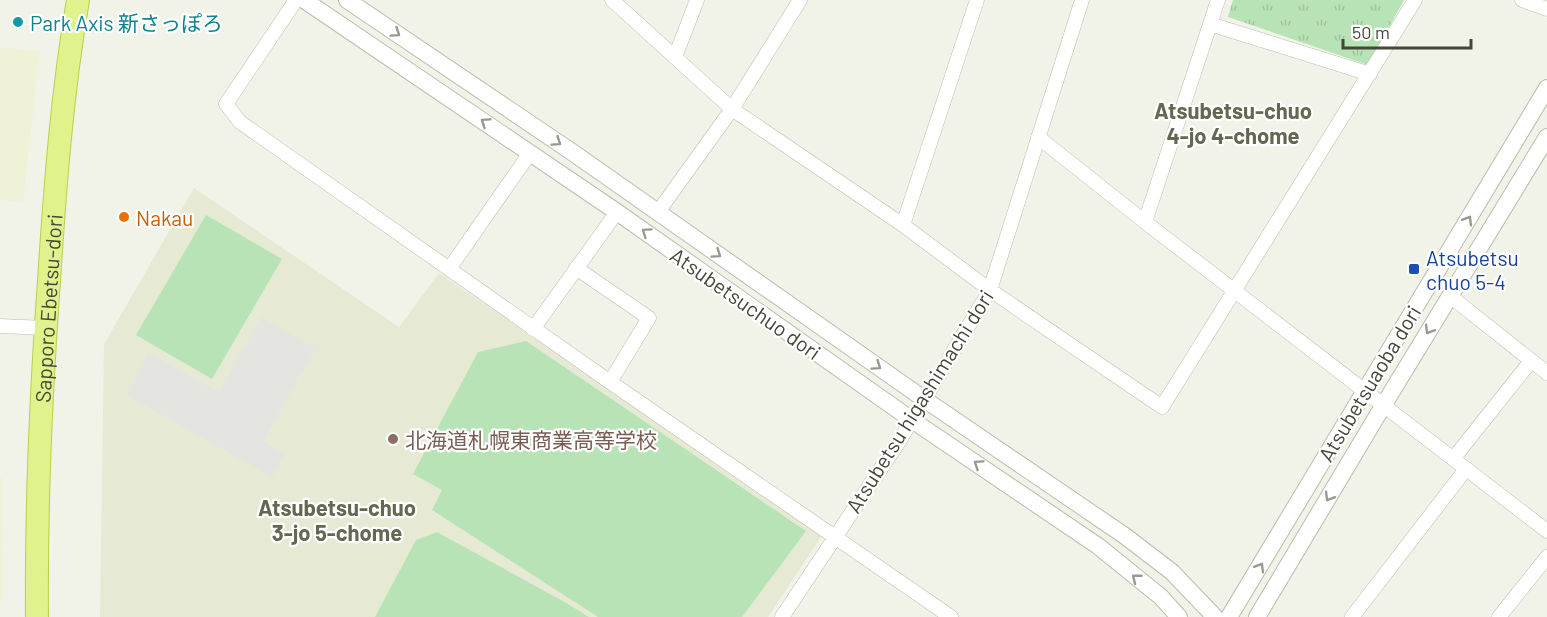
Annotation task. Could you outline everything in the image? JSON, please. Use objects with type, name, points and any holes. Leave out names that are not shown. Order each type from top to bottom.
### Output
[{"type":"highway","name":"Sapporo Ebetsu-dori","points":[[39,616],[39,460],[46,328],[60,142],[78,0]]},
{"type":"street","points":[[296,0],[226,104],[240,122],[533,329],[951,617]]},
{"type":"street","name":"Atsubetsuchuo dori","points":[[304,0],[617,212],[912,420],[1098,546],[1161,597],[1179,617]]},
{"type":"street","points":[[612,0],[732,109],[903,225],[990,290],[1162,407],[1236,292],[1415,0]]},
{"type":"street","points":[[675,57],[697,0]]},
{"type":"street","points":[[658,212],[732,109],[800,0]]},
{"type":"street","points":[[903,225],[977,0]]},
{"type":"street","name":"Atsubetsu higashimachi dori","points":[[782,617],[912,420],[990,290],[1082,0]]},
{"type":"street","points":[[1145,222],[1218,0]]},
{"type":"street","points":[[1522,0],[1547,9]]},
{"type":"street","name":"Atsubetsuchuo dori","points":[[354,2],[924,399],[1125,536],[1172,572],[1215,617]]},
{"type":"street","points":[[1210,24],[1370,74]]},
{"type":"street","name":"Atsubetsuaoba dori","points":[[1229,617],[1547,88]]},
{"type":"street","points":[[1038,137],[1547,531]]},
{"type":"street","name":"Atsubetsuaoba dori","points":[[1257,617],[1547,137]]},
{"type":"street","points":[[449,269],[530,153]]},
{"type":"street","points":[[533,329],[617,212]]},
{"type":"street","points":[[576,268],[649,318],[610,382]]},
{"type":"street","points":[[1450,296],[1547,373]]},
{"type":"street","points":[[0,326],[46,328]]},
{"type":"street","points":[[1453,459],[1531,361]]},
{"type":"street","points":[[1352,617],[1466,469]]},
{"type":"street","points":[[1499,617],[1547,557]]},
{"type":"shaded area","points":[[0,47],[40,51],[23,202],[0,200]]},
{"type":"shaded area","name":"北海道札幌東商業高等学校","points":[[194,188],[399,327],[439,273],[823,534],[768,617],[100,617],[104,344]]},
{"type":"shaded area","points":[[261,317],[316,348],[263,441],[285,454],[272,477],[126,395],[149,353],[219,392]]},
{"type":"shaded area","points":[[0,478],[2,478],[3,601],[0,601]]},
{"type":"green space","points":[[1233,0],[1404,0],[1368,65],[1228,17]]},
{"type":"green space","points":[[206,215],[282,259],[212,379],[136,335]]},
{"type":"green space","points":[[526,341],[806,531],[742,617],[598,617],[432,510],[442,490],[413,474],[478,352]]},
{"type":"green space","points":[[437,532],[589,617],[375,617],[416,540]]},
{"type":"place","name":"Park Axis 新さっぽろ","points":[[18,22]]},
{"type":"place","name":"Nakau","points":[[124,217]]},
{"type":"place","name":"Atsubetsu chuo 5-4","points":[[1414,269]]},
{"type":"place","name":"北海道札幌東商業高等学校","points":[[393,439]]},
{"type":"district","name":"Atsubetsu-chuo 4-jo 4-chome","points":[[1233,122]]},
{"type":"district","name":"Atsubetsu-chuo 3-jo 5-chome","points":[[337,520]]}]
